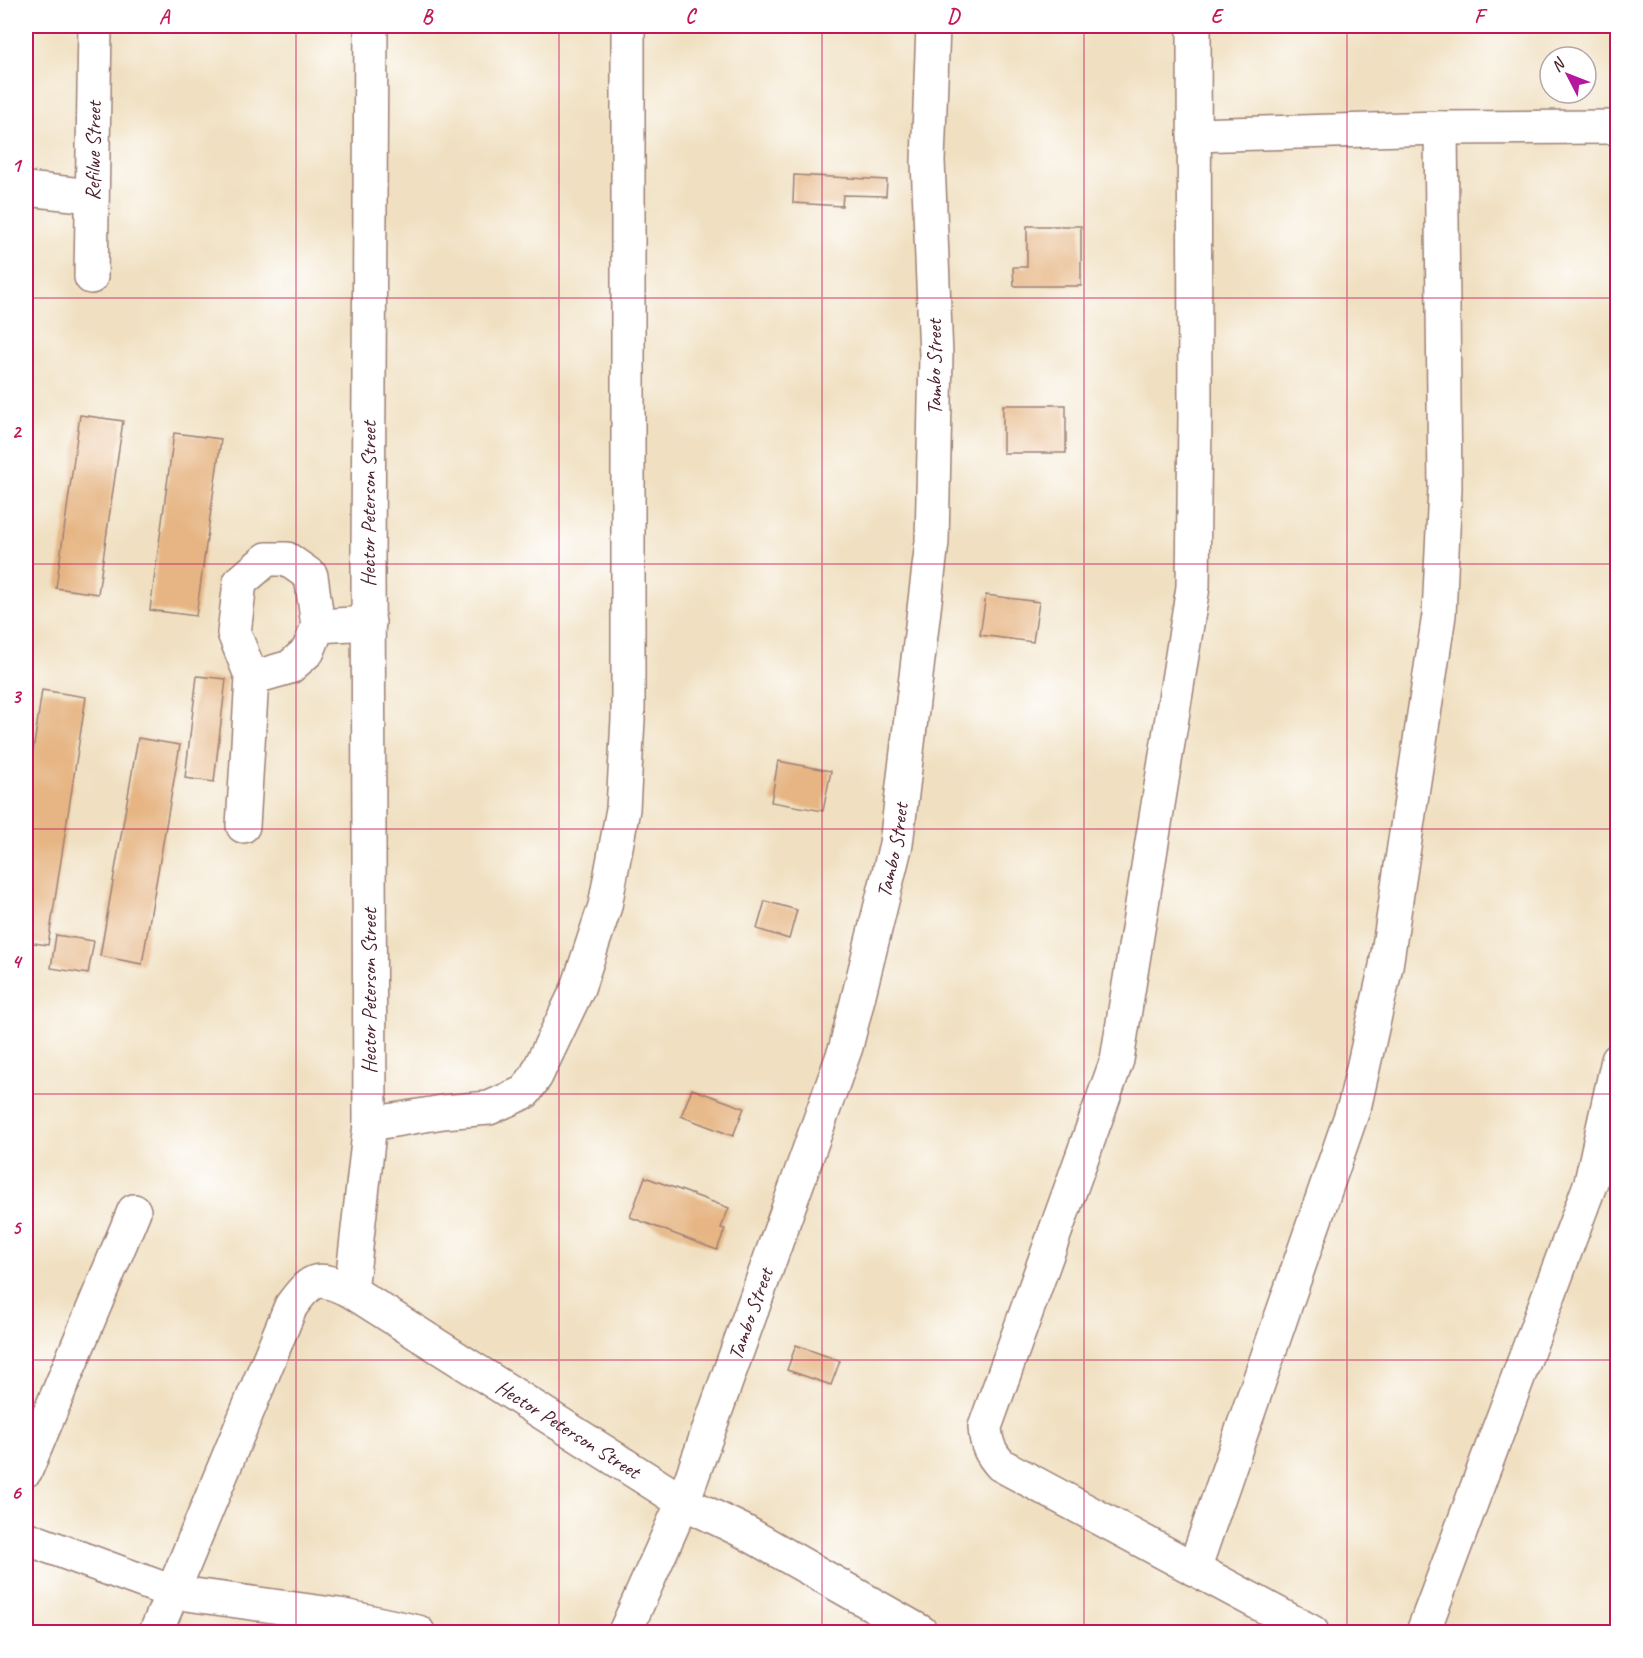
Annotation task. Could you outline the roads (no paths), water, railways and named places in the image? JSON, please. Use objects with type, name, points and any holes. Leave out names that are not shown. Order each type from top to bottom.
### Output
[{"type":"street","name":"Refilwe Street","points":[[91,277],[95,26]]},
{"type":"street","name":"Hector Peterson Street","points":[[371,26],[370,1124],[351,1291],[683,1502],[745,1532],[921,1632]]},
{"type":"street","points":[[370,1124],[443,1112],[489,1108],[525,1092],[536,1076],[578,988],[605,906],[623,809],[628,719],[628,26]]},
{"type":"street","name":"Tambo Street","points":[[626,1632],[683,1502],[846,1047],[896,844],[932,542],[936,356],[928,161],[933,26]]},
{"type":"street","points":[[1194,26],[1193,587],[1117,1060],[985,1427],[986,1441],[991,1454],[1001,1465],[1312,1632]]},
{"type":"street","points":[[1194,135],[1441,128],[1617,127]]},
{"type":"street","points":[[1194,1569],[1355,1104],[1386,966],[1439,615],[1445,488],[1441,128]]},
{"type":"street","points":[[26,189],[92,196]]},
{"type":"street","points":[[243,826],[252,678],[234,633],[240,582],[267,559],[288,559],[311,576],[318,627],[308,651],[290,667],[252,678]]},
{"type":"street","points":[[318,627],[369,623]]},
{"type":"street","points":[[1423,1632],[1591,1182],[1617,1060]]},
{"type":"street","points":[[26,1470],[134,1210]]},
{"type":"street","points":[[156,1632],[291,1306],[312,1282],[329,1280],[351,1291]]},
{"type":"street","points":[[26,1538],[172,1592],[336,1624],[418,1632]]}]
